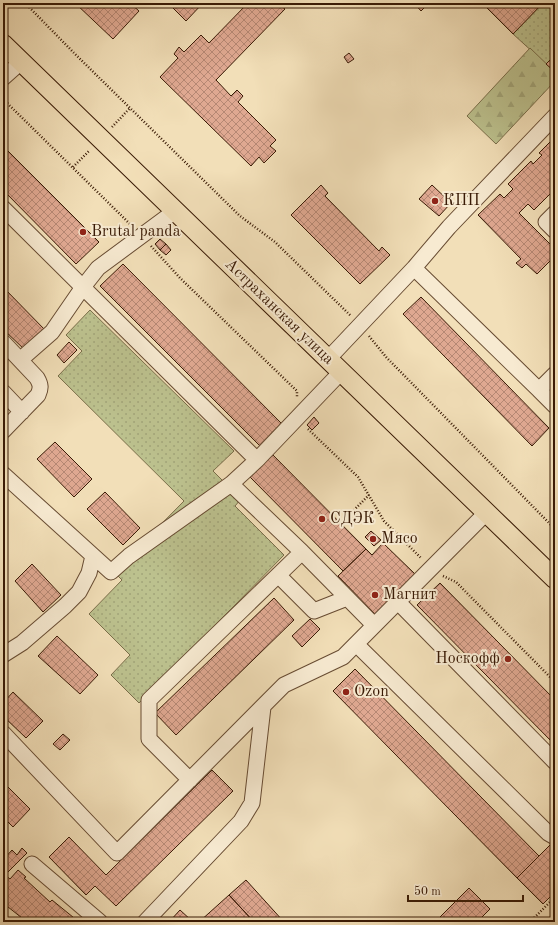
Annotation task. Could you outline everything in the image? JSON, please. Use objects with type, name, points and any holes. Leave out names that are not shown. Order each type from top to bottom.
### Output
[{"type":"main road","name":"Астраханская улица","points":[[3,44],[555,579]]},
{"type":"lane","points":[[3,78],[21,62]]},
{"type":"lane","points":[[3,474],[111,572],[129,556],[231,484],[257,460],[296,418],[361,326],[449,227],[555,116]]},
{"type":"lane","points":[[3,208],[257,460]]},
{"type":"lane","points":[[20,360],[52,332],[98,268],[175,211]]},
{"type":"lane","points":[[555,213],[546,222],[555,231]]},
{"type":"lane","points":[[414,268],[555,406]]},
{"type":"lane","points":[[3,342],[37,378],[41,389],[38,395],[3,431]]},
{"type":"lane","points":[[539,390],[555,374]]},
{"type":"lane","points":[[3,392],[22,412]]},
{"type":"lane","points":[[231,484],[302,552],[374,625]]},
{"type":"lane","points":[[3,733],[117,853],[284,685],[343,657],[486,513]]},
{"type":"lane","points":[[190,780],[149,739],[149,700],[302,552]]},
{"type":"lane","points":[[3,655],[22,643],[79,592],[89,573],[93,556]]},
{"type":"lane","points":[[278,575],[314,611],[347,598]]},
{"type":"lane","points":[[398,602],[555,762]]},
{"type":"lane","points":[[356,644],[548,833],[555,837]]},
{"type":"lane","points":[[145,922],[241,821],[252,803],[263,706]]},
{"type":"lane","points":[[32,864],[100,922]]},
{"type":"path","points":[[25,3],[240,216],[275,242],[361,326],[386,357],[555,529]]},
{"type":"path","points":[[3,99],[142,236],[180,278],[296,391],[296,418],[358,477],[384,521],[431,569],[456,582],[555,682]]},
{"type":"path","points":[[341,523],[369,495]]},
{"type":"path","points":[[530,922],[555,897]]},
{"type":"green space","points":[[543,3],[555,3],[555,55],[546,64],[513,34]]},
{"type":"green space","points":[[530,48],[555,72],[555,81],[496,144],[467,116]]},
{"type":"green space","points":[[90,310],[234,451],[213,471],[241,499],[235,506],[284,555],[139,703],[111,675],[130,655],[89,614],[122,580],[114,572],[184,501],[58,376],[82,351],[66,335]]},
{"type":"building","points":[[75,3],[130,3],[139,11],[113,39]]},
{"type":"building","points":[[178,3],[203,3],[186,21],[173,8]]},
{"type":"building","points":[[248,3],[284,3],[281,6],[285,9],[216,80],[231,96],[237,90],[243,96],[238,102],[276,140],[270,146],[276,151],[264,163],[259,157],[251,166],[160,77],[178,58],[174,54],[179,47],[184,52],[201,35],[209,43]]},
{"type":"building","points":[[414,3],[429,3],[421,11]]},
{"type":"building","points":[[491,3],[543,3],[513,34],[487,8]]},
{"type":"building","points":[[349,53],[354,59],[348,63],[344,57]]},
{"type":"building","points":[[555,55],[555,72],[546,64]]},
{"type":"building","points":[[555,137],[555,182],[553,184],[555,189],[534,210],[528,204],[519,213],[555,249],[555,256],[537,274],[526,264],[522,268],[516,263],[521,259],[478,215],[500,194],[504,198],[513,189],[508,184],[531,161],[533,164],[542,155],[539,153]]},
{"type":"building","points":[[3,146],[99,242],[76,264],[3,190]]},
{"type":"building","points":[[321,185],[328,193],[325,196],[379,251],[382,247],[390,255],[360,284],[291,215]]},
{"type":"building","name":"КПП","points":[[432,185],[451,203],[439,216],[419,199]]},
{"type":"building","points":[[160,239],[166,244],[160,250],[155,244]]},
{"type":"building","points":[[166,244],[171,250],[166,255],[160,250]]},
{"type":"building","points":[[123,264],[282,424],[260,446],[100,286]]},
{"type":"building","points":[[3,287],[46,331],[26,351],[3,329]]},
{"type":"building","points":[[421,297],[549,428],[532,446],[403,314]]},
{"type":"building","points":[[69,342],[77,350],[64,363],[57,355]]},
{"type":"building","points":[[314,417],[319,423],[312,430],[307,425]]},
{"type":"building","points":[[55,442],[92,479],[74,497],[37,459]]},
{"type":"building","points":[[271,453],[366,549],[343,571],[249,476]]},
{"type":"building","points":[[105,492],[140,528],[123,545],[87,509]]},
{"type":"building","name":"Мясо","points":[[371,531],[381,540],[374,546],[365,537]]},
{"type":"building","name":"Магнит","points":[[383,543],[415,574],[375,614],[338,576],[366,549],[372,555]]},
{"type":"building","points":[[32,564],[61,595],[43,612],[15,581]]},
{"type":"building","points":[[440,583],[555,700],[555,745],[417,605]]},
{"type":"building","points":[[274,598],[294,620],[176,735],[155,713]]},
{"type":"building","points":[[310,619],[320,629],[302,647],[292,636]]},
{"type":"building","points":[[57,636],[98,675],[80,694],[38,656]]},
{"type":"building","points":[[355,669],[539,856],[517,878],[333,691]]},
{"type":"building","points":[[13,692],[43,721],[26,738],[3,716],[3,703]]},
{"type":"building","points":[[63,734],[70,740],[60,750],[53,744]]},
{"type":"building","points":[[212,770],[233,791],[116,906],[95,886],[86,895],[49,857],[69,837],[106,875]]},
{"type":"building","points":[[3,782],[30,809],[13,827],[3,817]]},
{"type":"building","points":[[552,843],[555,846],[555,892],[543,904],[517,878]]},
{"type":"building","points":[[22,848],[27,853],[5,875],[10,879],[18,870],[26,877],[24,878],[50,902],[52,900],[79,922],[27,922],[3,903],[3,860],[12,850],[17,855]]},
{"type":"building","points":[[246,880],[284,922],[254,922],[229,895]]},
{"type":"building","points":[[469,888],[490,909],[477,922],[435,922]]},
{"type":"building","points":[[229,895],[254,922],[199,922]]},
{"type":"building","points":[[180,910],[192,921],[192,922],[169,922]]},
{"type":"place","name":"КПП","points":[[435,201]]},
{"type":"place","name":"Brutal panda","points":[[83,232]]},
{"type":"place","name":"СДЭК","points":[[322,519]]},
{"type":"place","name":"Мясо","points":[[373,539]]},
{"type":"place","name":"Магнит","points":[[375,595]]},
{"type":"place","name":"Носкофф","points":[[508,659]]},
{"type":"place","name":"Ozon","points":[[346,692]]}]
